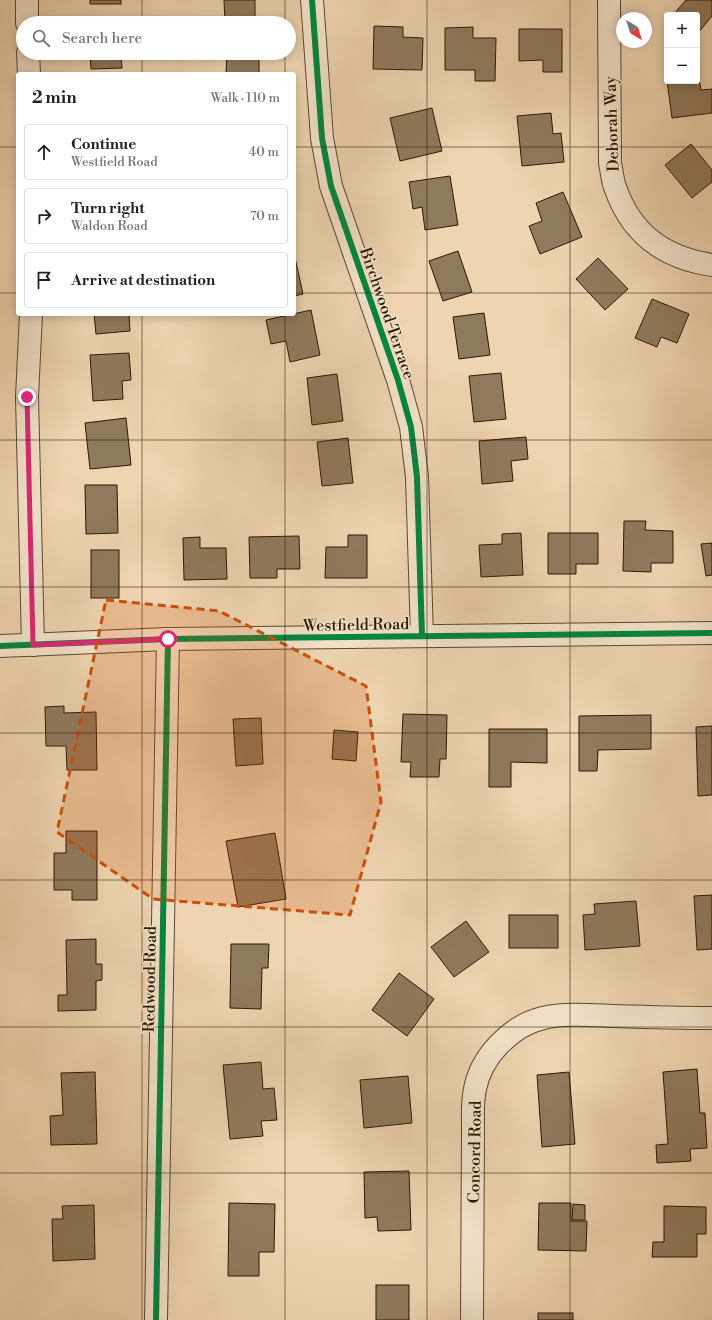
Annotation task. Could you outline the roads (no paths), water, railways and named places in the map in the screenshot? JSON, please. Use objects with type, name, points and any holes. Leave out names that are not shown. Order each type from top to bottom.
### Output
[{"type":"street","points":[[27,0],[28,16]]},
{"type":"street","name":"Birchwood Terrace","points":[[312,0],[322,138],[330,186],[398,380],[411,427],[418,477],[422,636]]},
{"type":"street","name":"Deborah Way","points":[[609,0],[610,163],[614,186],[623,207],[636,226],[653,242],[672,255],[694,262],[712,265]]},
{"type":"street","points":[[28,60],[29,72]]},
{"type":"street","points":[[32,316],[27,397],[33,645]]},
{"type":"street","name":"Westfield Road","points":[[0,646],[168,639],[712,633]]},
{"type":"street","name":"Redwood Road","points":[[156,1320],[168,639]]},
{"type":"street","name":"Concord Road","points":[[472,1320],[474,1128],[472,1108],[475,1088],[482,1069],[492,1052],[506,1037],[523,1026],[542,1018],[567,1014],[712,1018]]}]
